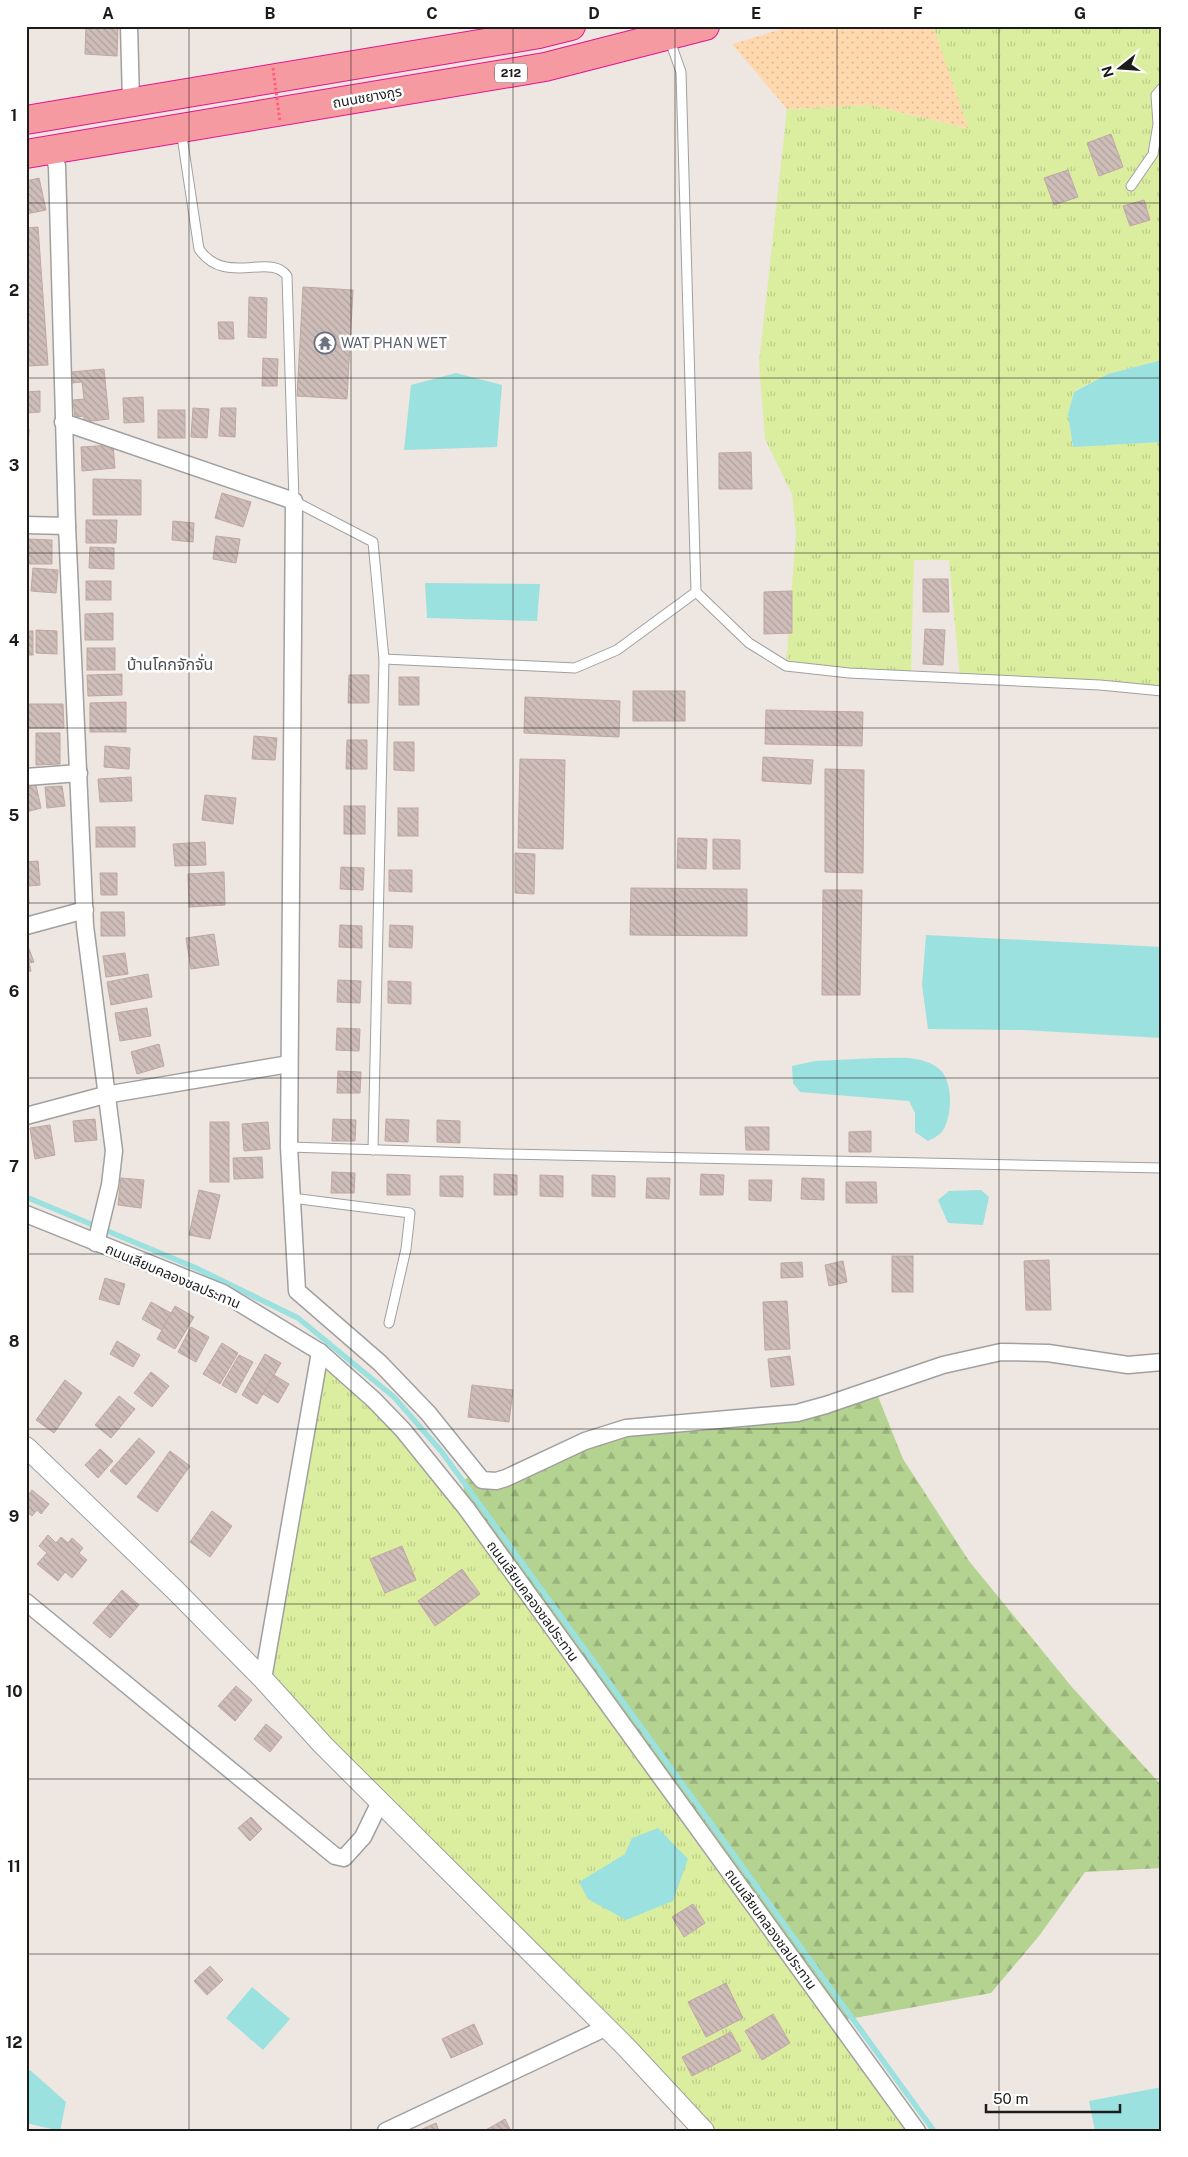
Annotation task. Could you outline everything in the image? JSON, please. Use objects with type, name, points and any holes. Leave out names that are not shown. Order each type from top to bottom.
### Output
[{"type":"highway","points":[[26,120],[539,34],[571,26]]},
{"type":"highway","name":"ถนนชยางกูร","points":[[39,152],[545,67],[705,26]]},
{"type":"street","points":[[129,26],[131,101]]},
{"type":"street","points":[[39,152],[56,166],[67,526],[85,910],[114,1151],[97,1240]]},
{"type":"street","points":[[63,422],[294,501],[289,1147],[297,1291],[380,1363],[428,1413],[474,1473],[482,1480],[506,1478],[606,1433],[626,1428],[797,1413],[981,1354],[1020,1351],[1128,1365],[1162,1362]]},
{"type":"street","points":[[26,525],[67,526]]},
{"type":"street","points":[[26,777],[80,773]]},
{"type":"street","points":[[26,926],[85,910]]},
{"type":"street","points":[[26,1116],[106,1095],[289,1064]]},
{"type":"street","name":"ถนนเลียบคลองชลประทาน","points":[[26,1214],[97,1240],[223,1294],[320,1352],[374,1400],[403,1430],[466,1508],[917,2131]]},
{"type":"street","points":[[263,1679],[320,1352]]},
{"type":"street","points":[[26,1447],[174,1589],[263,1679],[323,1745],[626,2047],[704,2131]]},
{"type":"street","points":[[26,1602],[335,1856],[344,1858],[363,1837],[380,1802]]},
{"type":"street","points":[[386,2131],[605,2028]]},
{"type":"lane","points":[[668,37],[681,72],[696,592],[749,643],[786,666],[849,674],[1162,691]]},
{"type":"lane","points":[[1131,186],[1152,154],[1158,124],[1156,95],[1162,88]]},
{"type":"lane","points":[[181,129],[199,249],[208,261],[224,268],[274,268],[283,270],[286,276],[294,501],[373,542],[384,658],[373,1150]]},
{"type":"lane","points":[[384,658],[575,668],[617,650],[696,592]]},
{"type":"lane","points":[[289,1147],[1162,1168]]},
{"type":"lane","points":[[292,1198],[410,1212],[406,1249],[389,1323]]},
{"type":"path","points":[[273,68],[280,122]]},
{"type":"green space","points":[[933,26],[1162,26],[1162,360],[1108,374],[1074,391],[1068,414],[1073,447],[1162,442],[1162,691],[960,679],[949,560],[914,560],[911,677],[786,666],[796,533],[792,494],[765,439],[759,363],[787,109],[870,105],[967,128]],"holes":[[[1143,200],[1150,220],[1130,226],[1124,206]]]},
{"type":"green space","points":[[320,1352],[403,1430],[917,2131],[704,2131],[263,1679]]},
{"type":"green space","points":[[875,1389],[903,1459],[969,1561],[1071,1686],[1162,1786],[1162,1868],[1085,1872],[1039,1936],[991,1993],[838,2021],[466,1508],[463,1481],[474,1473],[482,1480],[585,1441],[740,1417]]},
{"type":"sand","points":[[792,26],[933,26],[968,128],[870,105],[787,109],[732,44]]},
{"type":"water","points":[[1162,360],[1162,442],[1073,447],[1068,414],[1074,392],[1108,374]]},
{"type":"water","points":[[456,373],[502,385],[497,447],[404,450],[411,385]]},
{"type":"water","points":[[425,583],[540,584],[537,621],[427,618]]},
{"type":"water","points":[[926,935],[1162,947],[1162,1038],[1023,1030],[928,1029],[922,985]]},
{"type":"water","points":[[878,1058],[917,1059],[931,1064],[943,1073],[949,1090],[950,1109],[945,1127],[940,1134],[928,1141],[915,1132],[915,1113],[909,1101],[800,1092],[793,1083],[792,1066],[815,1061]]},
{"type":"water","points":[[981,1190],[989,1197],[983,1225],[948,1223],[938,1200],[949,1191]]},
{"type":"water","points":[[658,1828],[688,1859],[673,1901],[626,1920],[588,1899],[579,1882],[625,1854],[632,1838]]},
{"type":"water","points":[[252,1987],[290,2019],[263,2050],[226,2018]]},
{"type":"water","points":[[30,2070],[66,2102],[60,2131],[26,2123],[26,2071]]},
{"type":"water","points":[[1162,2087],[1162,2131],[1095,2131],[1089,2101]]},
{"type":"building","points":[[86,26],[118,26],[117,56],[85,54]]},
{"type":"building","points":[[1111,134],[1123,167],[1099,176],[1087,143]]},
{"type":"building","points":[[1068,170],[1078,197],[1054,205],[1044,178]]},
{"type":"building","points":[[39,178],[46,210],[26,214],[26,181]]},
{"type":"building","points":[[1144,200],[1150,220],[1130,226],[1123,206]]},
{"type":"building","points":[[38,227],[48,365],[26,366],[26,228]]},
{"type":"building","name":"WAT PHAN WET","points":[[303,287],[353,290],[347,399],[297,396]]},
{"type":"building","points":[[249,297],[267,298],[266,338],[248,337]]},
{"type":"building","points":[[218,322],[233,322],[234,339],[219,339]]},
{"type":"building","points":[[263,358],[278,359],[277,386],[262,386]]},
{"type":"building","points":[[104,369],[109,419],[84,422],[84,416],[75,417],[73,400],[84,399],[82,382],[72,383],[71,372]]},
{"type":"building","points":[[40,391],[40,412],[26,413],[26,392]]},
{"type":"building","points":[[143,397],[144,422],[124,423],[123,398]]},
{"type":"building","points":[[193,408],[209,409],[207,438],[191,437]]},
{"type":"building","points":[[221,408],[236,408],[235,437],[219,436]]},
{"type":"building","points":[[158,410],[185,410],[185,438],[158,438]]},
{"type":"building","points":[[26,429],[29,429],[28,450],[26,450]]},
{"type":"building","points":[[113,445],[115,468],[82,471],[81,447]]},
{"type":"building","points":[[751,452],[752,489],[719,489],[719,453]]},
{"type":"building","points":[[93,479],[141,480],[141,515],[93,515]]},
{"type":"building","points":[[222,493],[251,502],[243,527],[215,518]]},
{"type":"building","points":[[86,520],[117,520],[116,543],[86,543]]},
{"type":"building","points":[[173,521],[194,523],[193,542],[172,540]]},
{"type":"building","points":[[216,536],[240,539],[236,563],[213,559]]},
{"type":"building","points":[[27,539],[52,540],[52,564],[27,564]]},
{"type":"building","points":[[90,547],[114,548],[114,569],[89,568]]},
{"type":"building","points":[[33,568],[58,570],[56,593],[31,591]]},
{"type":"building","points":[[923,579],[948,579],[949,612],[923,612]]},
{"type":"building","points":[[86,581],[111,581],[111,600],[86,600]]},
{"type":"building","points":[[792,591],[792,633],[764,634],[764,592]]},
{"type":"building","points":[[113,613],[113,640],[85,640],[85,614]]},
{"type":"building","points":[[925,629],[945,630],[943,665],[923,664]]},
{"type":"building","points":[[36,630],[57,631],[57,654],[36,653]]},
{"type":"building","points":[[26,631],[33,631],[33,655],[26,655]]},
{"type":"building","points":[[87,648],[115,648],[115,670],[87,670]]},
{"type":"building","points":[[122,674],[122,695],[88,696],[87,675]]},
{"type":"building","points":[[349,675],[369,675],[369,703],[348,703]]},
{"type":"building","points":[[399,677],[419,677],[419,705],[399,705]]},
{"type":"building","points":[[633,691],[685,691],[685,721],[633,721]]},
{"type":"building","points":[[525,697],[620,701],[619,737],[524,733]]},
{"type":"building","points":[[126,702],[126,732],[90,732],[90,703]]},
{"type":"building","points":[[26,704],[63,704],[64,728],[26,728]]},
{"type":"building","points":[[766,710],[863,712],[862,746],[765,744]]},
{"type":"building","points":[[36,733],[60,733],[60,764],[36,765]]},
{"type":"building","points":[[254,736],[277,738],[275,760],[252,759]]},
{"type":"building","points":[[347,740],[367,740],[367,769],[346,769]]},
{"type":"building","points":[[394,742],[414,742],[414,771],[394,770]]},
{"type":"building","points":[[105,746],[130,748],[129,769],[104,767]]},
{"type":"building","points":[[763,757],[813,760],[811,784],[762,781]]},
{"type":"building","points":[[520,759],[565,760],[563,849],[518,848]]},
{"type":"building","points":[[825,769],[864,770],[863,873],[825,872]]},
{"type":"building","points":[[131,777],[132,801],[100,802],[98,779]]},
{"type":"building","points":[[36,785],[41,808],[26,812],[26,787]]},
{"type":"building","points":[[62,786],[65,806],[47,808],[45,787]]},
{"type":"building","points":[[205,795],[236,798],[233,824],[202,820]]},
{"type":"building","points":[[344,806],[365,806],[365,834],[344,834]]},
{"type":"building","points":[[398,808],[418,808],[418,836],[398,836]]},
{"type":"building","points":[[96,827],[135,827],[135,847],[96,847]]},
{"type":"building","points":[[678,838],[707,839],[706,869],[677,868]]},
{"type":"building","points":[[713,839],[740,840],[740,869],[713,869]]},
{"type":"building","points":[[205,842],[206,865],[175,866],[173,844]]},
{"type":"building","points":[[515,853],[535,854],[534,894],[515,893]]},
{"type":"building","points":[[38,861],[40,885],[28,886],[29,904],[26,904],[26,862]]},
{"type":"building","points":[[341,867],[364,868],[363,890],[340,889]]},
{"type":"building","points":[[389,870],[412,870],[412,892],[389,891]]},
{"type":"building","points":[[224,872],[225,905],[189,907],[188,874]]},
{"type":"building","points":[[100,873],[117,873],[117,895],[101,895]]},
{"type":"building","points":[[631,888],[747,889],[747,936],[630,935]]},
{"type":"building","points":[[823,890],[862,890],[860,995],[822,995]]},
{"type":"building","points":[[101,912],[124,912],[125,936],[101,936]]},
{"type":"building","points":[[340,925],[362,926],[362,948],[339,947]]},
{"type":"building","points":[[390,925],[413,926],[412,948],[389,947]]},
{"type":"building","points":[[214,934],[219,965],[191,969],[186,938]]},
{"type":"building","points":[[26,941],[34,962],[29,963],[31,971],[26,972]]},
{"type":"building","points":[[125,953],[128,974],[106,977],[103,956]]},
{"type":"building","points":[[148,974],[152,997],[111,1005],[107,982]]},
{"type":"building","points":[[338,980],[361,981],[360,1003],[337,1002]]},
{"type":"building","points":[[388,981],[411,982],[411,1004],[388,1003]]},
{"type":"building","points":[[147,1008],[151,1036],[120,1041],[115,1013]]},
{"type":"building","points":[[337,1028],[360,1029],[359,1051],[336,1050]]},
{"type":"building","points":[[159,1044],[164,1066],[137,1074],[131,1052]]},
{"type":"building","points":[[338,1071],[361,1072],[360,1093],[337,1093]]},
{"type":"building","points":[[95,1119],[97,1140],[75,1142],[73,1121]]},
{"type":"building","points":[[333,1119],[356,1120],[355,1141],[332,1141]]},
{"type":"building","points":[[386,1119],[409,1120],[408,1142],[385,1141]]},
{"type":"building","points":[[437,1120],[460,1121],[460,1143],[437,1142]]},
{"type":"building","points":[[210,1122],[229,1122],[229,1182],[210,1182]]},
{"type":"building","points":[[268,1122],[270,1149],[244,1151],[242,1124]]},
{"type":"building","points":[[50,1125],[55,1155],[35,1159],[30,1128]]},
{"type":"building","points":[[745,1127],[769,1127],[769,1150],[746,1150]]},
{"type":"building","points":[[871,1131],[871,1152],[849,1152],[849,1132]]},
{"type":"building","points":[[262,1157],[263,1178],[234,1179],[233,1158]]},
{"type":"building","points":[[332,1172],[355,1173],[354,1193],[331,1193]]},
{"type":"building","points":[[387,1174],[410,1175],[410,1195],[387,1195]]},
{"type":"building","points":[[494,1174],[517,1175],[517,1195],[494,1195]]},
{"type":"building","points":[[701,1174],[724,1175],[723,1195],[700,1195]]},
{"type":"building","points":[[540,1175],[563,1176],[563,1197],[540,1196]]},
{"type":"building","points":[[592,1175],[615,1176],[615,1197],[592,1196]]},
{"type":"building","points":[[440,1176],[463,1176],[463,1197],[440,1196]]},
{"type":"building","points":[[121,1178],[144,1180],[141,1208],[118,1205]]},
{"type":"building","points":[[647,1178],[670,1178],[669,1199],[646,1198]]},
{"type":"building","points":[[802,1178],[824,1179],[824,1200],[801,1199]]},
{"type":"building","points":[[749,1180],[772,1180],[771,1201],[749,1200]]},
{"type":"building","points":[[846,1182],[876,1182],[877,1203],[846,1203]]},
{"type":"building","points":[[199,1190],[220,1195],[210,1239],[189,1235]]},
{"type":"building","points":[[892,1256],[913,1256],[913,1292],[892,1292]]},
{"type":"building","points":[[1049,1260],[1051,1310],[1026,1310],[1024,1261]]},
{"type":"building","points":[[843,1261],[847,1282],[829,1286],[825,1265]]},
{"type":"building","points":[[802,1262],[803,1277],[781,1278],[781,1263]]},
{"type":"building","points":[[105,1278],[125,1284],[119,1305],[99,1299]]},
{"type":"building","points":[[787,1301],[790,1349],[765,1350],[763,1302]]},
{"type":"building","points":[[151,1302],[171,1313],[162,1330],[142,1319]]},
{"type":"building","points":[[175,1306],[194,1317],[175,1349],[157,1339]]},
{"type":"building","points":[[191,1327],[209,1337],[196,1362],[178,1352]]},
{"type":"building","points":[[117,1341],[140,1355],[133,1367],[110,1354]]},
{"type":"building","points":[[222,1343],[238,1353],[220,1384],[203,1374]]},
{"type":"building","points":[[265,1354],[281,1363],[257,1404],[242,1395]]},
{"type":"building","points":[[239,1355],[253,1362],[236,1393],[222,1385]]},
{"type":"building","points":[[790,1356],[794,1385],[771,1387],[768,1359]]},
{"type":"building","points":[[151,1372],[169,1386],[152,1407],[134,1393]]},
{"type":"building","points":[[274,1375],[289,1384],[278,1403],[263,1394]]},
{"type":"building","points":[[65,1380],[82,1393],[54,1433],[36,1420]]},
{"type":"building","points":[[472,1385],[513,1390],[509,1422],[468,1417]]},
{"type":"building","points":[[119,1396],[135,1409],[111,1438],[95,1425]]},
{"type":"building","points":[[139,1438],[155,1452],[126,1485],[110,1471]]},
{"type":"building","points":[[100,1449],[113,1461],[98,1478],[85,1465]]},
{"type":"building","points":[[170,1451],[190,1466],[157,1512],[137,1497]]},
{"type":"building","points":[[32,1490],[49,1504],[41,1514],[37,1510],[32,1516],[26,1511],[26,1498]]},
{"type":"building","points":[[212,1511],[232,1526],[210,1557],[190,1542]]},
{"type":"building","points":[[48,1535],[56,1543],[61,1537],[68,1543],[72,1538],[83,1548],[79,1553],[87,1560],[72,1578],[65,1572],[58,1581],[37,1564],[47,1553],[39,1546]]},
{"type":"building","points":[[402,1546],[416,1580],[385,1593],[370,1559]]},
{"type":"building","points":[[462,1569],[480,1594],[435,1626],[418,1601]]},
{"type":"building","points":[[122,1590],[139,1605],[110,1638],[93,1623]]},
{"type":"building","points":[[236,1686],[252,1700],[235,1721],[218,1706]]},
{"type":"building","points":[[266,1724],[282,1737],[270,1752],[254,1739]]},
{"type":"building","points":[[251,1817],[262,1829],[250,1841],[238,1828]]},
{"type":"building","points":[[693,1904],[705,1923],[684,1937],[672,1917]]},
{"type":"building","points":[[210,1966],[223,1980],[207,1995],[194,1981]]},
{"type":"building","points":[[726,1983],[743,2018],[706,2037],[688,2002]]},
{"type":"building","points":[[773,2014],[790,2043],[762,2060],[745,2031]]},
{"type":"building","points":[[474,2024],[483,2044],[451,2058],[442,2039]]},
{"type":"building","points":[[731,2032],[741,2051],[692,2076],[682,2057]]},
{"type":"building","points":[[505,2119],[511,2131],[484,2131]]},
{"type":"building","points":[[436,2123],[439,2131],[418,2131]]},
{"type":"waterway","points":[[26,1197],[196,1268],[298,1318],[394,1397],[441,1451],[934,2131]]},
{"type":"place","name":"WAT PHAN WET","points":[[325,343]]},
{"type":"district","name":"บ้านโคกจักจั่น","points":[[170,664]]}]
